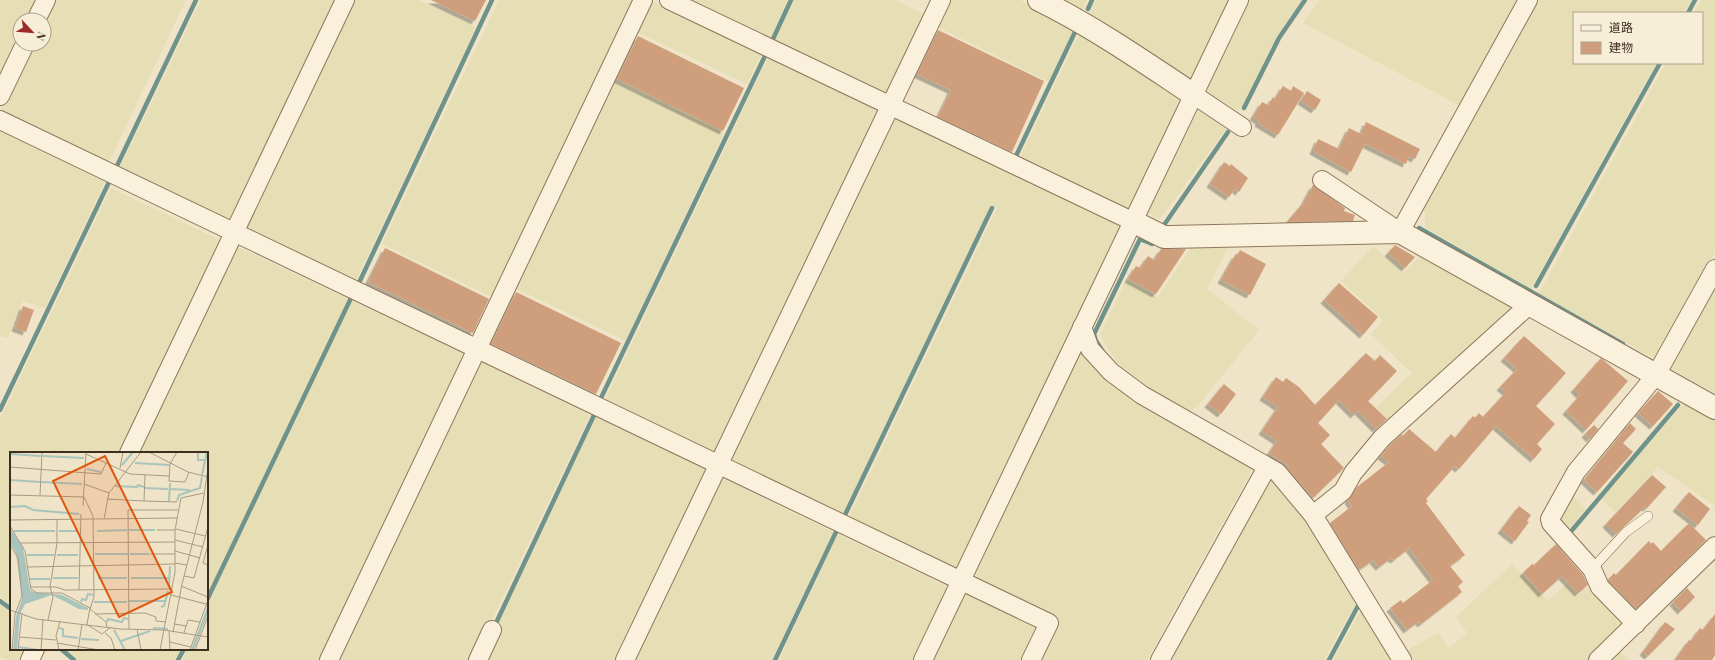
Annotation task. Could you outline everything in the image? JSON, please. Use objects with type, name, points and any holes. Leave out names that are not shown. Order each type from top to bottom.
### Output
[{"type":"street","points":[[40,12],[46,0]]},
{"type":"street","points":[[129,452],[345,0]]},
{"type":"street","points":[[329,660],[643,0]]},
{"type":"street","points":[[669,0],[1164,237],[1400,232]]},
{"type":"street","points":[[625,660],[941,0]]},
{"type":"street","points":[[1039,0],[1066,13],[1107,38],[1242,127]]},
{"type":"street","points":[[923,660],[1239,0]]},
{"type":"street","points":[[1400,232],[1528,0]]},
{"type":"street","points":[[0,96],[21,52]]},
{"type":"street","points":[[0,120],[477,350],[1050,623],[1032,660]]},
{"type":"street","points":[[1322,180],[1400,232],[1715,408]]},
{"type":"street","points":[[1636,624],[1600,587],[1592,569],[1551,523],[1550,519],[1576,472],[1656,375],[1715,269]]},
{"type":"street","points":[[1313,515],[1343,491],[1353,472],[1382,438],[1529,305]]},
{"type":"street","points":[[1082,328],[1090,348],[1111,372],[1142,395],[1277,472],[1313,515],[1402,660]]},
{"type":"street","points":[[1160,660],[1267,466]]},
{"type":"street","points":[[1598,660],[1715,546]]},
{"type":"street","points":[[478,660],[492,630]]},
{"type":"street","points":[[30,660],[35,650]]},
{"type":"lane","points":[[1592,569],[1626,532],[1648,516]]},
{"type":"shaded area","points":[[0,0],[41,0],[35,12],[12,12],[12,52],[16,52],[0,86]]},
{"type":"shaded area","points":[[53,0],[186,0],[106,168],[0,112],[28,52],[52,52],[52,12],[48,12]]},
{"type":"shaded area","points":[[201,0],[340,0],[233,224],[117,173]]},
{"type":"shaded area","points":[[348,0],[418,0],[476,27],[353,287],[241,228]]},
{"type":"shaded area","points":[[499,0],[638,0],[496,299],[382,244]]},
{"type":"shaded area","points":[[693,0],[788,0],[770,38]]},
{"type":"shaded area","points":[[794,0],[895,0],[927,16],[889,96],[774,40]]},
{"type":"shaded area","points":[[946,0],[1020,0],[1075,27],[1049,82],[934,25]]},
{"type":"shaded area","points":[[1057,0],[1087,0],[1082,12]]},
{"type":"shaded area","points":[[1096,0],[1232,0],[1194,79],[1189,79],[1089,15]]},
{"type":"shaded area","points":[[1249,0],[1302,0],[1277,36],[1242,107],[1237,110],[1208,92],[1208,87]]},
{"type":"shaded area","points":[[1320,0],[1517,0],[1459,105],[1303,23]]},
{"type":"shaded area","points":[[1539,0],[1691,0],[1685,12],[1573,12],[1573,64],[1655,64],[1531,289],[1426,228],[1424,209]]},
{"type":"shaded area","points":[[1701,0],[1715,0],[1715,252],[1655,359],[1539,293],[1665,64],[1703,64],[1703,12],[1695,12]]},
{"type":"shaded area","points":[[655,2],[762,54],[747,84],[635,31],[647,3]]},
{"type":"shaded area","points":[[1080,32],[1179,95],[1181,102],[1130,210],[1020,157]]},
{"type":"shaded area","points":[[768,57],[879,109],[719,455],[602,406]]},
{"type":"shaded area","points":[[611,80],[724,133],[626,341],[513,287]]},
{"type":"shaded area","points":[[1198,110],[1226,129],[1160,219],[1148,213]]},
{"type":"shaded area","points":[[892,117],[1122,226],[955,573],[847,521],[997,208],[991,205],[841,518],[728,464]]},
{"type":"shaded area","points":[[0,124],[107,177],[45,308],[23,301],[8,338],[0,336]]},
{"type":"shaded area","points":[[111,188],[226,243],[125,452],[10,452],[10,605],[0,597],[0,419]]},
{"type":"shaded area","points":[[232,244],[348,299],[208,594],[208,452],[133,452]]},
{"type":"shaded area","points":[[1229,245],[1207,289],[1259,330],[1198,406],[1184,414],[1147,393],[1150,387],[1118,364],[1100,335],[1126,281],[1158,297],[1192,246]]},
{"type":"shaded area","points":[[1373,246],[1403,274],[1424,252],[1509,303],[1512,311],[1390,421],[1376,407],[1412,373],[1371,334],[1383,320],[1341,281]]},
{"type":"shaded area","points":[[1715,282],[1715,393],[1668,367]]},
{"type":"shaded area","points":[[352,301],[470,356],[325,660],[182,660],[187,650],[208,650],[208,605]]},
{"type":"shaded area","points":[[1084,346],[1093,359],[1145,409],[1249,467],[1251,472],[1147,660],[1038,660],[1056,621],[972,582]]},
{"type":"shaded area","points":[[477,360],[590,415],[473,660],[334,660]]},
{"type":"shaded area","points":[[1685,402],[1715,421],[1715,506],[1658,467],[1615,512],[1601,499]]},
{"type":"shaded area","points":[[595,417],[712,472],[620,660],[480,660]]},
{"type":"shaded area","points":[[718,476],[833,532],[772,660],[631,660]]},
{"type":"shaded area","points":[[1268,477],[1275,480],[1324,541],[1359,598],[1324,660],[1167,660]]},
{"type":"shaded area","points":[[1569,493],[1586,509],[1565,533],[1556,517]]},
{"type":"shaded area","points":[[838,534],[951,589],[917,660],[779,660]]},
{"type":"shaded area","points":[[1512,564],[1548,601],[1566,584],[1578,596],[1591,584],[1627,621],[1592,660],[1406,660],[1402,653],[1438,633],[1449,648],[1467,633],[1456,617]]},
{"type":"shaded area","points":[[965,592],[1041,628],[1026,660],[933,660]]},
{"type":"shaded area","points":[[0,603],[10,611],[10,650],[29,650],[24,660],[6,660],[0,656]]},
{"type":"shaded area","points":[[1360,612],[1368,613],[1396,660],[1333,660]]},
{"type":"shaded area","points":[[1617,648],[1629,660],[1605,660]]},
{"type":"shaded area","points":[[65,650],[182,650],[177,660],[78,660]]},
{"type":"building","points":[[431,0],[486,0],[475,21]]},
{"type":"building","points":[[938,30],[1044,81],[1012,152],[938,117],[951,90],[917,74]]},
{"type":"building","points":[[638,36],[744,88],[723,131],[617,79]]},
{"type":"building","points":[[1283,86],[1291,91],[1293,86],[1304,93],[1278,135],[1258,123],[1259,121],[1253,117],[1262,102],[1268,105],[1273,97],[1275,99]]},
{"type":"building","points":[[1307,91],[1321,100],[1315,110],[1301,101]]},
{"type":"building","points":[[1366,122],[1420,149],[1415,159],[1409,156],[1406,164],[1365,144],[1351,172],[1313,151],[1318,139],[1339,149],[1349,128],[1361,134]]},
{"type":"building","points":[[1224,162],[1230,166],[1231,164],[1248,178],[1239,192],[1235,189],[1229,197],[1210,184]]},
{"type":"building","points":[[1313,185],[1345,208],[1344,211],[1355,215],[1353,221],[1287,222],[1304,202]]},
{"type":"building","points":[[1395,245],[1415,257],[1405,268],[1388,253]]},
{"type":"building","points":[[385,248],[489,299],[473,333],[368,282]]},
{"type":"building","points":[[1161,249],[1186,249],[1156,294],[1128,279],[1136,266],[1140,268],[1148,256],[1154,260]]},
{"type":"building","points":[[1240,250],[1266,264],[1250,295],[1221,280],[1235,255],[1237,255]]},
{"type":"building","points":[[1339,283],[1378,317],[1363,335],[1324,300]]},
{"type":"building","points":[[516,292],[621,343],[596,394],[491,344]]},
{"type":"building","points":[[23,306],[34,310],[26,332],[15,328]]},
{"type":"building","points":[[1524,336],[1566,373],[1536,406],[1555,424],[1537,444],[1542,449],[1534,459],[1496,426],[1459,469],[1455,466],[1426,499],[1428,501],[1426,503],[1465,555],[1450,566],[1463,582],[1458,586],[1462,592],[1421,624],[1419,621],[1407,630],[1390,608],[1401,600],[1403,603],[1433,580],[1409,548],[1394,560],[1391,558],[1379,567],[1373,560],[1359,570],[1330,523],[1352,506],[1348,500],[1357,487],[1389,462],[1381,456],[1390,445],[1402,434],[1403,436],[1409,429],[1436,452],[1451,434],[1455,438],[1473,416],[1475,418],[1479,413],[1483,417],[1506,392],[1500,387],[1517,369],[1504,358]]},
{"type":"building","points":[[1366,353],[1375,361],[1380,355],[1397,371],[1368,401],[1387,419],[1376,429],[1358,411],[1354,415],[1339,400],[1318,423],[1330,435],[1321,444],[1344,468],[1313,498],[1287,468],[1289,466],[1269,453],[1277,441],[1262,431],[1278,407],[1263,397],[1276,377],[1283,382],[1286,378],[1299,387],[1315,405]]},
{"type":"building","points":[[1601,358],[1628,381],[1586,430],[1566,411],[1580,395],[1574,389]]},
{"type":"building","points":[[1224,384],[1236,394],[1221,414],[1208,404]]},
{"type":"building","points":[[1658,391],[1673,404],[1653,426],[1638,413]]},
{"type":"building","points":[[1630,423],[1636,429],[1623,443],[1633,452],[1597,492],[1584,480]]},
{"type":"building","points":[[1594,425],[1598,429],[1590,439],[1585,434]]},
{"type":"building","points":[[1652,475],[1666,487],[1647,508],[1645,507],[1616,534],[1606,524]]},
{"type":"building","points":[[1689,492],[1710,509],[1698,525],[1676,508]]},
{"type":"building","points":[[1519,506],[1531,515],[1527,521],[1529,522],[1515,541],[1501,530]]},
{"type":"building","points":[[1689,523],[1706,540],[1636,609],[1608,580],[1614,573],[1616,575],[1649,541],[1651,544],[1653,542],[1661,551]]},
{"type":"building","points":[[1556,544],[1583,575],[1588,585],[1578,593],[1562,576],[1542,594],[1523,573],[1532,564],[1534,565]]},
{"type":"building","points":[[1687,588],[1695,597],[1681,611],[1673,602]]},
{"type":"building","points":[[1715,614],[1715,655],[1712,660],[1675,660],[1689,640],[1691,641],[1700,628],[1703,630]]},
{"type":"building","points":[[1665,622],[1675,629],[1648,656],[1643,652]]},
{"type":"waterway","points":[[115,170],[196,0]]},
{"type":"waterway","points":[[358,285],[492,0]]},
{"type":"waterway","points":[[772,41],[791,0]]},
{"type":"waterway","points":[[1088,9],[1092,0]]},
{"type":"waterway","points":[[1244,108],[1279,38],[1305,0]]},
{"type":"waterway","points":[[1689,12],[1695,0]]},
{"type":"waterway","points":[[1015,158],[1076,30]]},
{"type":"waterway","points":[[600,400],[764,58]]},
{"type":"waterway","points":[[1536,286],[1659,64]]},
{"type":"waterway","points":[[1164,225],[1228,132]]},
{"type":"waterway","points":[[0,410],[110,180],[113,182]]},
{"type":"waterway","points":[[844,517],[992,208]]},
{"type":"waterway","points":[[1419,228],[1623,344]]},
{"type":"waterway","points":[[1102,350],[1096,341],[1094,334],[1140,239],[1152,244],[1154,242]]},
{"type":"waterway","points":[[208,598],[352,296]]},
{"type":"waterway","points":[[1568,535],[1678,405]]},
{"type":"waterway","points":[[497,621],[595,413]]},
{"type":"waterway","points":[[775,660],[837,530]]},
{"type":"waterway","points":[[0,601],[10,608]]},
{"type":"waterway","points":[[1329,660],[1359,604]]},
{"type":"waterway","points":[[62,650],[74,660]]},
{"type":"waterway","points":[[178,660],[183,650]]}]
